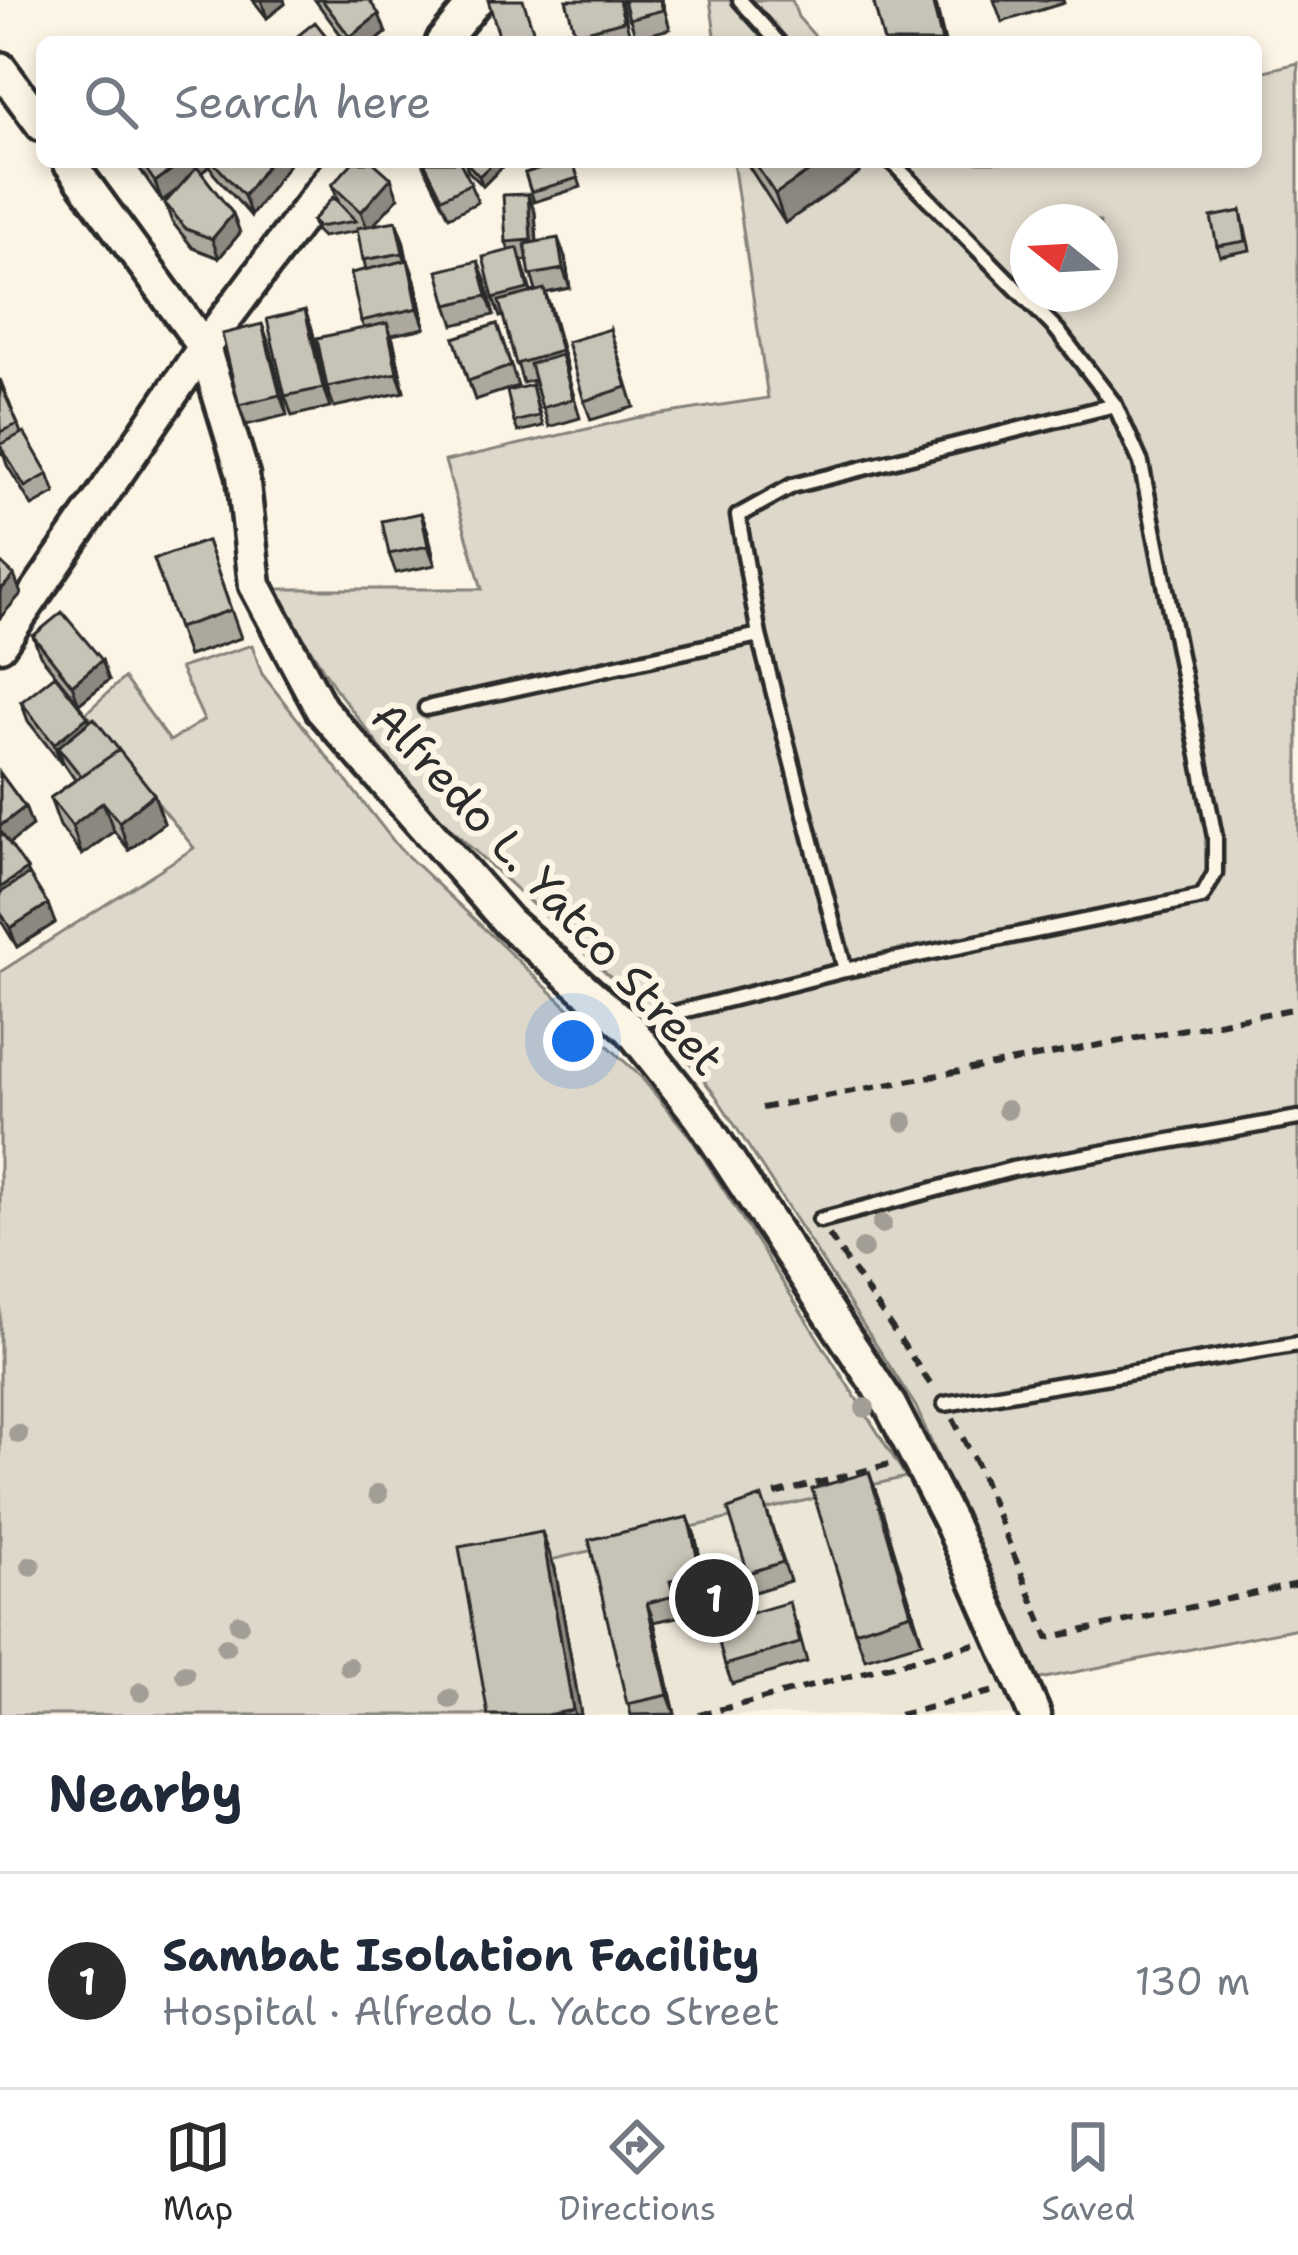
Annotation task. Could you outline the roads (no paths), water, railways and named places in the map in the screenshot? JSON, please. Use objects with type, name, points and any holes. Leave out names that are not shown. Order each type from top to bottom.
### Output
[{"type":"street","points":[[447,36],[477,0]]},
{"type":"street","points":[[0,68],[36,117]]},
{"type":"street","name":"Alfredo L. Yatco Street","points":[[73,168],[204,347],[243,475],[254,585],[320,709],[508,922],[630,1029],[700,1117],[890,1405],[1035,1715]]},
{"type":"street","points":[[0,645],[204,347],[339,168]]},
{"type":"lane","points":[[740,0],[773,36]]},
{"type":"lane","points":[[655,1018],[845,970],[1202,897],[1215,873],[1215,837],[1142,463],[1114,405],[1057,330],[898,168]]},
{"type":"lane","points":[[845,970],[759,635],[739,516],[792,487],[1114,405]]},
{"type":"lane","points":[[427,709],[759,635]]},
{"type":"lane","points":[[820,1220],[1012,1169],[1298,1118]]},
{"type":"lane","points":[[944,1404],[1298,1343]]},
{"type":"place","name":"Sambat Isolation Facility","points":[[714,1598]]}]
